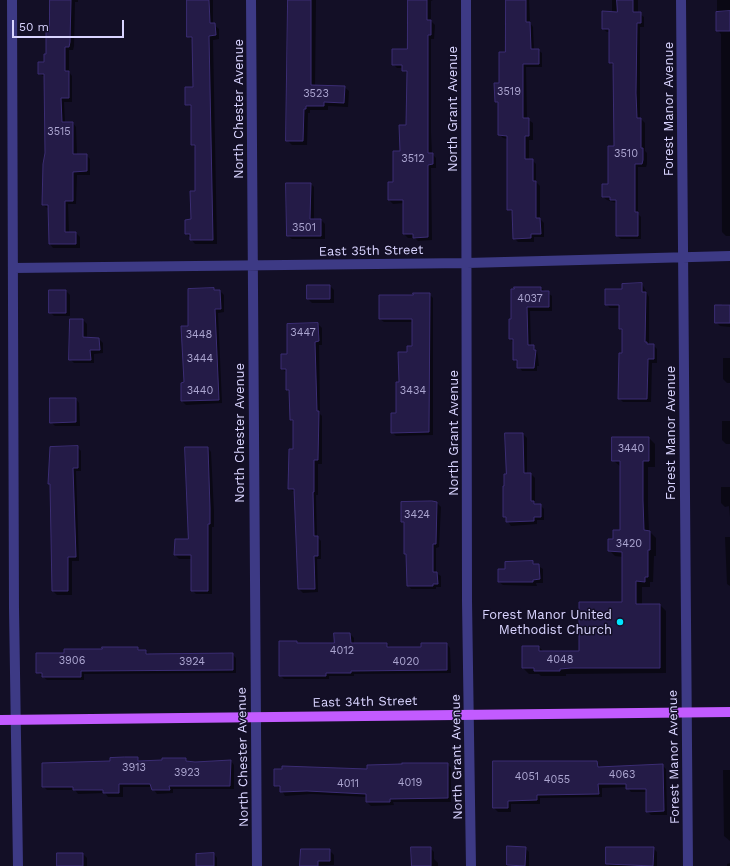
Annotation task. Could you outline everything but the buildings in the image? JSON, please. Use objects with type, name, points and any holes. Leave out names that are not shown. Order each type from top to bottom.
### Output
[{"type":"main road","name":"East 34th Street","points":[[0,720],[730,712]]},
{"type":"street","points":[[12,0],[18,866]]},
{"type":"street","name":"North Chester Avenue","points":[[251,0],[257,866]]},
{"type":"street","name":"North Grant Avenue","points":[[466,0],[467,601],[470,714],[470,866]]},
{"type":"street","name":"Forest Manor Avenue","points":[[681,0],[688,866]]},
{"type":"street","name":"East 35th Street","points":[[13,268],[467,263],[730,256]]},
{"type":"place","name":"Forest Manor United Methodist Church","points":[[620,622]]}]
